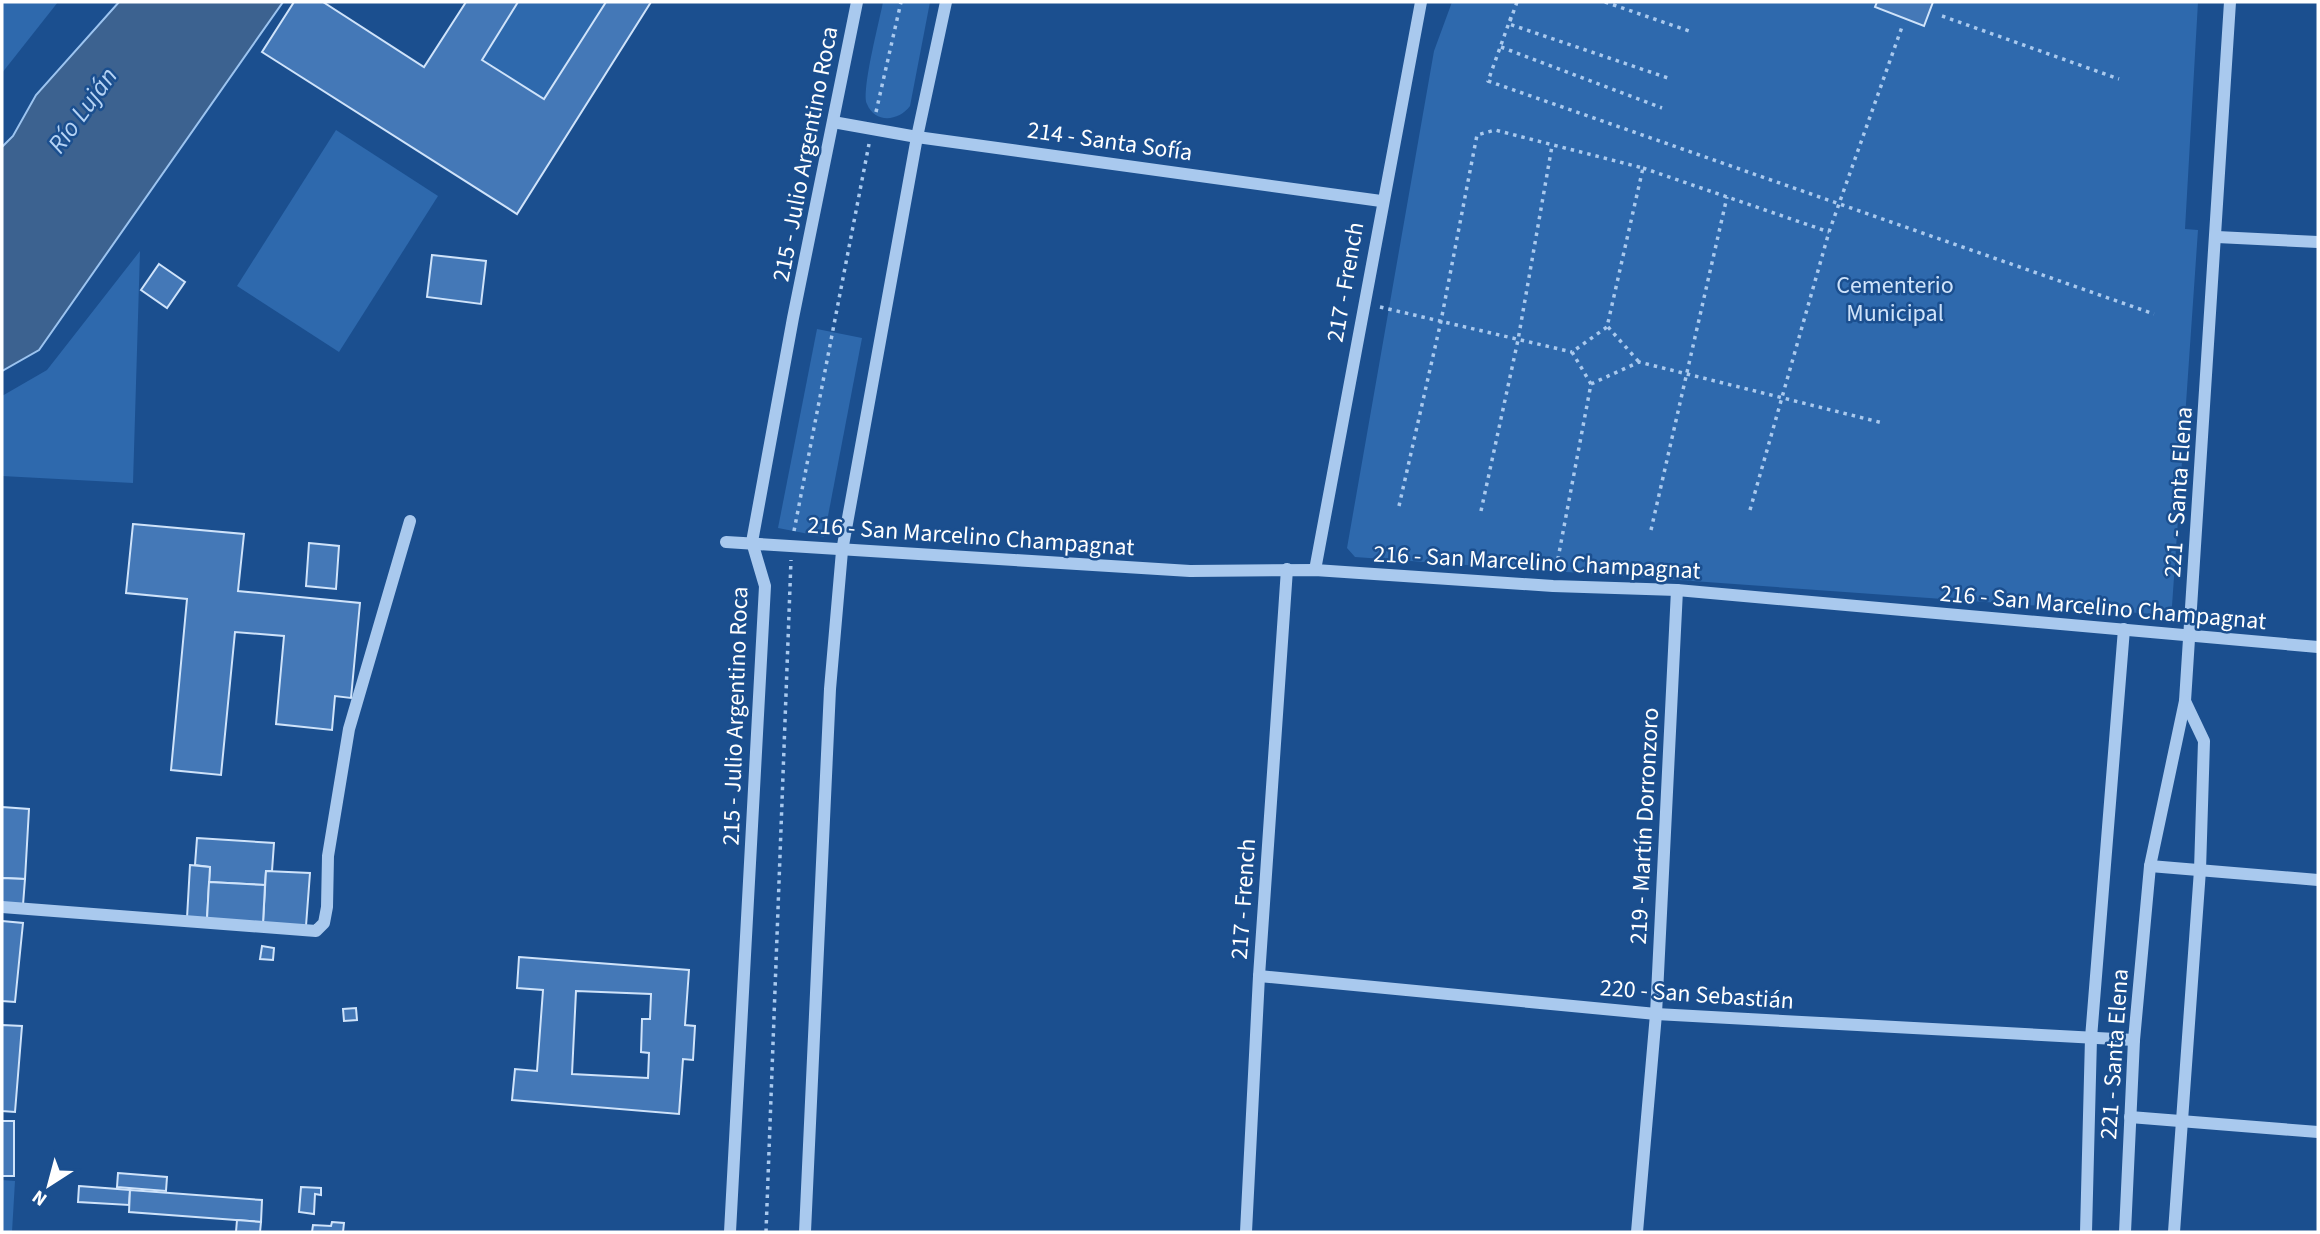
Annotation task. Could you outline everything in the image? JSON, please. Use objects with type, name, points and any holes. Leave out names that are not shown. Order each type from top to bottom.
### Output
[{"type":"street","name":"215 - Julio Argentino Roca","points":[[730,1232],[765,586],[752,542],[857,2]]},
{"type":"street","points":[[805,1232],[830,689],[842,551],[917,137],[946,2]]},
{"type":"street","name":"217 - French","points":[[1315,570],[1381,201],[1421,2]]},
{"type":"street","name":"221 - Santa Elena","points":[[2125,1232],[2134,1040],[2150,866],[2185,701],[2217,237],[2230,2]]},
{"type":"street","name":"214 - Santa Sofía","points":[[833,122],[917,137],[1381,201]]},
{"type":"street","points":[[2217,237],[2318,242]]},
{"type":"street","points":[[2,907],[316,932],[324,923],[327,907],[328,856],[349,729],[411,521]]},
{"type":"street","name":"216 - San Marcelino Champagnat","points":[[726,542],[1190,571],[1315,570],[1553,586],[1677,590],[2318,647]]},
{"type":"street","name":"217 - French","points":[[1246,1232],[1259,976],[1287,569]]},
{"type":"street","name":"219 - Martín Dorronzoro","points":[[1637,1232],[1656,1014],[1677,590]]},
{"type":"street","points":[[2086,1232],[2091,1038],[2124,629]]},
{"type":"street","points":[[2174,1232],[2200,870],[2204,741],[2185,701]]},
{"type":"street","points":[[2150,866],[2318,880]]},
{"type":"street","name":"220 - San Sebastián","points":[[1259,976],[1656,1014],[2134,1040]]},
{"type":"street","points":[[2130,1117],[2318,1132]]},
{"type":"path","points":[[766,1232],[792,546],[872,128],[901,2]]},
{"type":"path","points":[[1517,2],[1488,81],[2154,314]]},
{"type":"path","points":[[1605,2],[1692,32]]},
{"type":"path","points":[[1942,16],[2119,79]]},
{"type":"path","points":[[1511,17],[1509,24],[1668,78]]},
{"type":"path","points":[[1751,510],[1829,232],[1903,24]]},
{"type":"path","points":[[1501,47],[1662,108]]},
{"type":"path","points":[[1399,506],[1441,321],[1477,135],[1495,130],[1643,168],[1829,232]]},
{"type":"path","points":[[1481,511],[1518,340],[1552,145]]},
{"type":"path","points":[[1572,352],[1607,327],[1643,168]]},
{"type":"path","points":[[1651,530],[1727,197]]},
{"type":"path","points":[[1363,304],[1572,352],[1591,384],[1553,586]]},
{"type":"path","points":[[1607,327],[1639,362],[1882,423]]},
{"type":"path","points":[[1591,384],[1639,362]]},
{"type":"green space","points":[[2,2],[58,2],[2,73]]},
{"type":"green space","points":[[518,2],[606,2],[544,99],[482,60]]},
{"type":"green space","points":[[883,2],[930,2],[910,106],[900,115],[887,118],[876,115],[871,110],[866,97]]},
{"type":"green space","name":"Cementerio Municipal","points":[[1452,2],[2198,2],[2185,229],[2198,230],[2172,606],[2167,615],[1355,557],[1347,548],[1434,51]]},
{"type":"green space","points":[[336,130],[438,196],[339,352],[237,286]]},
{"type":"green space","points":[[140,251],[133,483],[2,476],[2,396],[47,370]]},
{"type":"green space","points":[[817,329],[862,338],[824,537],[778,528]]},
{"type":"green space","points":[[2,1180],[15,1181],[12,1232],[2,1232]]},
{"type":"water","name":"Río Luján","points":[[119,2],[283,2],[39,350],[2,371],[2,147],[13,136],[36,95]]},
{"type":"building","points":[[294,2],[323,2],[424,67],[466,2],[518,2],[482,60],[544,99],[606,2],[651,2],[517,214],[262,52]]},
{"type":"building","points":[[1877,2],[1933,2],[1924,26],[1875,7]]},
{"type":"building","points":[[432,255],[486,261],[481,304],[427,297]]},
{"type":"building","points":[[159,264],[185,282],[167,308],[141,290]]},
{"type":"building","points":[[133,524],[244,534],[238,591],[360,603],[351,698],[335,696],[332,730],[276,724],[284,636],[235,632],[221,775],[171,770],[187,599],[126,593]]},
{"type":"building","points":[[309,543],[339,546],[336,589],[306,586]]},
{"type":"building","points":[[2,807],[29,809],[25,879],[2,878]]},
{"type":"building","points":[[197,838],[274,843],[272,871],[266,871],[265,885],[209,882],[210,867],[195,865]]},
{"type":"building","points":[[190,865],[210,867],[207,919],[187,918]]},
{"type":"building","points":[[266,871],[310,873],[306,926],[263,923]]},
{"type":"building","points":[[2,878],[25,879],[23,905],[2,904]]},
{"type":"building","points":[[209,882],[265,885],[263,923],[207,919]]},
{"type":"building","points":[[2,921],[23,923],[15,1002],[2,1001]]},
{"type":"building","points":[[262,946],[274,948],[273,960],[260,959]]},
{"type":"building","points":[[519,957],[689,970],[685,1025],[695,1026],[693,1060],[683,1059],[679,1114],[512,1100],[515,1069],[537,1071],[543,990],[517,988]],"holes":[[[576,991],[651,994],[650,1019],[642,1019],[641,1052],[649,1053],[648,1078],[572,1074]]]},
{"type":"building","points":[[356,1008],[357,1020],[344,1021],[343,1009]]},
{"type":"building","points":[[2,1025],[22,1026],[15,1112],[2,1111]]},
{"type":"building","points":[[2,1121],[14,1121],[14,1176],[2,1176]]},
{"type":"building","points":[[118,1173],[167,1177],[166,1191],[117,1187]]},
{"type":"building","points":[[79,1186],[130,1190],[129,1205],[78,1202]]},
{"type":"building","points":[[301,1187],[321,1188],[321,1195],[315,1194],[314,1214],[299,1212]]},
{"type":"building","points":[[130,1190],[262,1200],[261,1222],[129,1212]]},
{"type":"building","points":[[237,1220],[261,1222],[260,1232],[236,1232]]},
{"type":"building","points":[[332,1222],[344,1223],[343,1232],[312,1232],[313,1225],[331,1226]]}]
